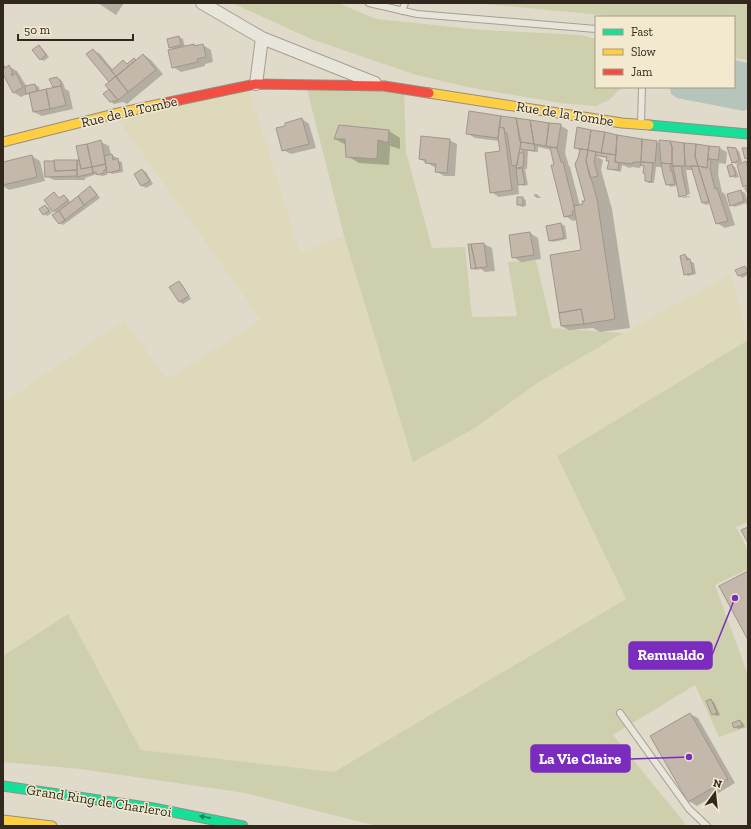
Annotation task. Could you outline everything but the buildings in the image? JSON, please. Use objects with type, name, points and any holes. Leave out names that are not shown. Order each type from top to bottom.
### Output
[{"type":"main road","name":"Rue de la Tombe","points":[[3,142],[114,114],[256,84],[384,86],[607,121],[748,134]]},
{"type":"main road","name":"Grand Ring de Charleroi","points":[[3,786],[200,816],[242,826]]},
{"type":"main road","points":[[3,820],[52,826]]},
{"type":"street","name":"Rue de la Tombe","points":[[202,3],[262,38],[384,86]]},
{"type":"street","points":[[256,84],[262,38]]},
{"type":"lane","points":[[369,3],[417,14],[595,29]]},
{"type":"lane","points":[[402,11],[405,3]]},
{"type":"lane","points":[[641,125],[642,88]]},
{"type":"lane","points":[[620,713],[689,809],[707,826]]},
{"type":"shaded area","points":[[735,60],[748,63],[748,109],[744,111],[677,98],[671,94],[670,88],[735,88]]},
{"type":"shaded area","points":[[248,86],[300,252],[344,236],[413,462],[475,428],[539,382],[623,333],[731,274],[748,340],[557,456],[626,599],[334,772],[141,750],[68,614],[3,656],[3,403],[124,320],[167,379],[261,320],[114,114]]},
{"type":"green space","points":[[232,3],[338,3],[376,19],[482,30],[581,35],[595,39],[595,88],[621,88],[609,100],[596,106],[560,103],[467,87],[413,74],[311,39]]},
{"type":"green space","points":[[473,3],[748,3],[748,60],[735,58],[735,16],[612,16]]},
{"type":"green space","points":[[306,85],[404,89],[406,152],[432,248],[465,247],[472,317],[517,316],[508,262],[536,260],[552,328],[623,333],[539,382],[475,428],[413,462],[344,236]]},
{"type":"green space","points":[[748,340],[748,522],[736,527],[748,550],[748,569],[715,585],[748,675],[748,727],[719,737],[695,685],[613,735],[687,826],[377,826],[245,793],[80,769],[3,762],[3,656],[68,614],[141,750],[334,772],[626,599],[557,456]]},
{"type":"traffic: fast","points":[[649,125],[748,134]]},
{"type":"traffic: fast","points":[[3,786],[153,808],[243,826]]},
{"type":"traffic: slow","points":[[429,93],[622,123],[649,125]]},
{"type":"traffic: slow","points":[[3,142],[114,114],[165,103]]},
{"type":"traffic: slow","points":[[3,820],[52,826]]},
{"type":"traffic: jam","points":[[165,103],[256,84],[384,86],[429,93]]},
{"type":"place","name":"Remualdo","points":[[735,598]]},
{"type":"place","name":"La Vie Claire","points":[[689,757]]}]
